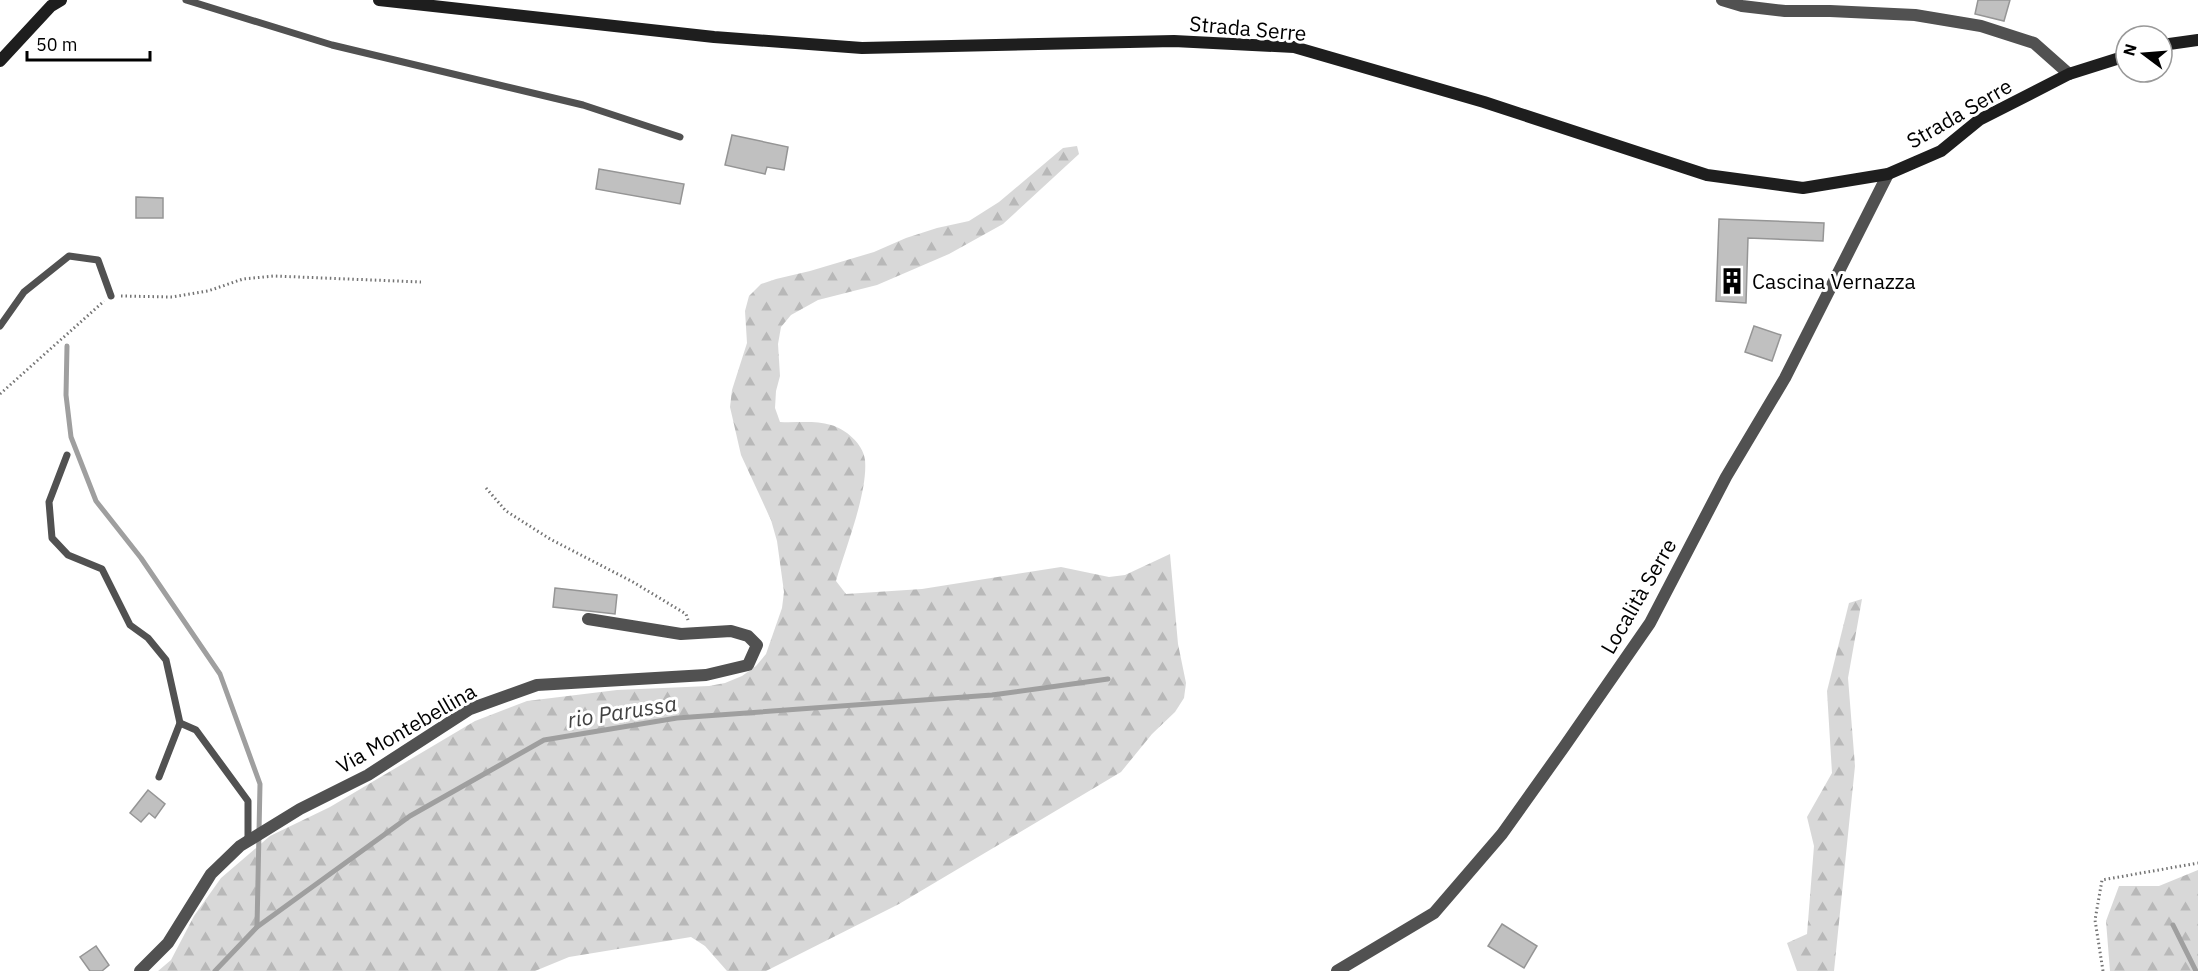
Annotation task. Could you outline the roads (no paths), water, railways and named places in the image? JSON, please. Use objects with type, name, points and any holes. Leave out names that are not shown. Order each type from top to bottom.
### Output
[{"type":"main road","points":[[0,61],[51,6],[61,0]]},
{"type":"main road","name":"Strada Serre","points":[[379,0],[714,37],[862,48],[1174,42],[1294,47],[1484,102],[1707,175],[1803,188],[1888,174],[1941,151],[1979,120],[2069,74],[2114,60]]},
{"type":"main road","points":[[2174,43],[2198,40]]},
{"type":"street","points":[[1722,0],[1742,6],[1785,11],[1830,10],[1915,15],[1981,26],[2034,43],[2069,74]]},
{"type":"street","name":"Località Serre","points":[[1337,971],[1434,913],[1502,834],[1650,623],[1726,477],[1785,378],[1888,174]]},
{"type":"street","name":"Via Montebellina","points":[[140,971],[168,943],[211,874],[248,841],[300,809],[368,775],[470,709],[537,685],[706,675],[748,665],[757,645],[748,636],[731,631],[681,634],[588,619]]},
{"type":"lane","points":[[186,0],[332,45],[583,105],[680,137]]},
{"type":"lane","points":[[0,326],[24,292],[69,256],[98,260],[111,296]]},
{"type":"lane","points":[[67,455],[49,502],[52,538],[68,555],[102,569],[130,625],[147,638],[166,660],[180,723],[159,777]]},
{"type":"lane","points":[[180,723],[196,730],[248,801],[248,841]]},
{"type":"waterway","points":[[67,346],[66,395],[71,437],[96,501],[141,558],[220,674],[260,784],[257,927]]},
{"type":"waterway","name":"rio Parussa","points":[[215,971],[257,927],[410,816],[544,740],[677,718],[992,695],[1108,679]]},
{"type":"waterway","points":[[2173,925],[2196,971]]},
{"type":"place","name":"Cascina Vernazza","points":[[1732,281]]}]
